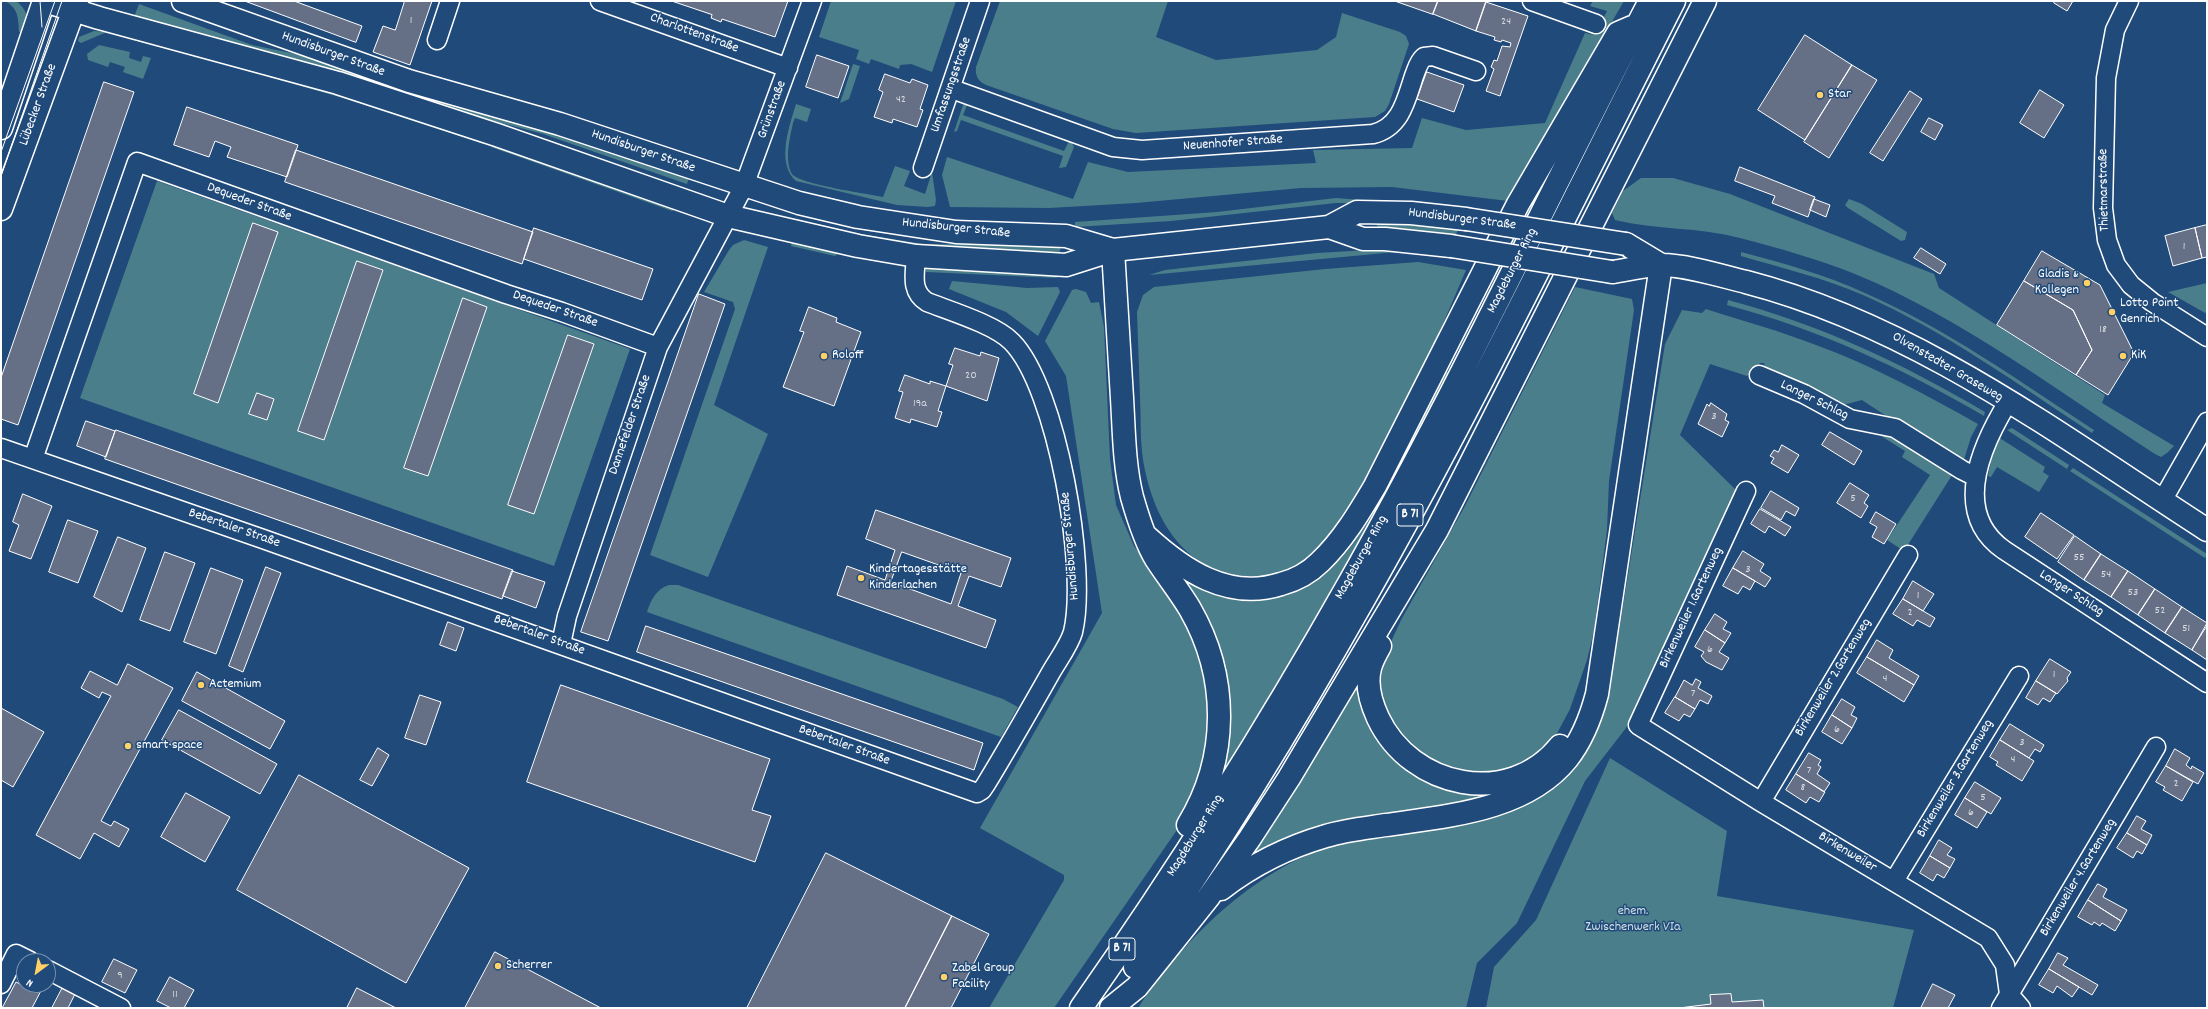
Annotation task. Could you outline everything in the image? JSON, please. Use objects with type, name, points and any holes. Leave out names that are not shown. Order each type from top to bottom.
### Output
[{"type":"main road","name":"Hundisburger Straße","points":[[183,1],[409,82],[560,124],[799,203],[864,218],[956,232],[1066,236],[1113,250]]},
{"type":"main road","name":"Magdeburger Ring","points":[[1081,1008],[1162,890],[1254,745],[1349,583],[1438,416],[1650,1]]},
{"type":"main road","name":"Magdeburger Ring","points":[[1107,1008],[1220,841],[1306,700],[1366,597],[1449,443],[1674,1]]},
{"type":"main road","points":[[1111,1008],[1137,987],[1208,898],[1289,778],[1437,530],[1475,457],[1559,286],[1705,1]]},
{"type":"main road","name":"Hundisburger Straße","points":[[60,4],[338,82],[728,216],[834,242],[916,256],[1066,265],[1113,250],[1329,227],[1357,212],[1411,213],[1466,219],[1626,244],[1661,265]]},
{"type":"main road","name":"Lübecker Straße","points":[[1,128],[60,4]]},
{"type":"main road","name":"Lübecker Straße","points":[[1,209],[60,4]]},
{"type":"main road","points":[[1146,536],[1162,551],[1199,576],[1219,585],[1236,589],[1267,588],[1291,581],[1312,569],[1330,552],[1349,528],[1375,486],[1518,204],[1563,124],[1618,33],[1638,25]]},
{"type":"main road","name":"Hundisburger Straße","points":[[1329,227],[1363,239],[1386,239],[1451,246],[1612,272],[1661,265]]},
{"type":"main road","points":[[1113,250],[1128,478],[1132,498],[1156,559],[1180,594],[1200,630],[1215,678],[1220,715],[1218,744],[1212,772],[1199,805],[1169,856],[1162,890]]},
{"type":"main road","points":[[1208,898],[1265,860],[1326,836],[1350,830],[1445,816],[1495,804],[1528,791],[1555,772],[1576,746],[1592,713],[1597,694],[1661,265]]},
{"type":"main road","name":"Olvenstedter Graseweg","points":[[1661,265],[1728,277],[1762,286],[1840,312],[1920,350],[2008,402],[2207,530]]},
{"type":"main road","points":[[1396,599],[1393,622],[1370,668],[1369,687],[1372,701],[1380,723],[1397,748],[1420,767],[1446,778],[1472,783],[1490,783],[1519,775],[1545,760],[1557,750],[1569,733],[1602,659]]},
{"type":"street","points":[[437,40],[450,1]]},
{"type":"street","name":"Charlottenstraße","points":[[600,1],[788,68]]},
{"type":"street","name":"Grünstraße","points":[[728,216],[744,186],[812,1]]},
{"type":"street","name":"Umfassungsstraße","points":[[922,168],[952,88],[980,1]]},
{"type":"street","points":[[1532,1],[1596,24]]},
{"type":"street","name":"Thietmarstraße","points":[[2129,1],[2115,30],[2106,78],[2103,208],[2107,240],[2116,265],[2131,285],[2152,302],[2207,337]]},
{"type":"street","name":"Neuenhofer Straße","points":[[952,88],[1113,147],[1142,150],[1373,134],[1387,129],[1398,118],[1418,66],[1424,57],[1433,56],[1476,71]]},
{"type":"street","name":"Dequeder Straße","points":[[33,459],[137,162],[658,347]]},
{"type":"street","name":"Dannefelder Straße","points":[[561,644],[566,616],[658,347],[728,216]]},
{"type":"street","name":"Hundisburger Straße","points":[[916,256],[915,288],[920,297],[927,302],[998,331],[1015,345],[1026,362],[1039,390],[1059,452],[1072,519],[1076,576],[1075,619],[1072,634],[1033,704]]},
{"type":"street","name":"Langer Schlag","points":[[1759,375],[1804,394],[1850,419],[1894,428],[1976,477]]},
{"type":"street","name":"Langer Schlag","points":[[2008,402],[1984,446],[1976,477],[1975,500],[1979,518],[1988,535],[1996,544],[2207,682]]},
{"type":"street","points":[[2162,500],[2207,422]]},
{"type":"street","name":"Bebertaler Straße","points":[[1,448],[561,644],[975,792],[982,790],[986,784],[1033,704]]},
{"type":"street","name":"Birkenweiler 1.Gartenweg","points":[[1638,725],[1746,491]]},
{"type":"street","name":"Birkenweiler 2.Gartenweg","points":[[1761,802],[1908,554]]},
{"type":"street","name":"Birkenweiler 3.Gartenweg","points":[[1894,881],[2019,676]]},
{"type":"street","name":"Birkenweiler","points":[[1638,725],[1761,802],[1988,938],[2005,965],[2005,1001]]},
{"type":"street","name":"Birkenweiler 4.Gartenweg","points":[[2005,1001],[2156,747]]},
{"type":"street","points":[[1,984],[16,954]]},
{"type":"street","points":[[56,974],[120,1008]]},
{"type":"street","points":[[2005,1001],[2021,1008]]},
{"type":"green space","points":[[5,1],[16,1],[23,8],[27,16],[27,34],[19,32],[17,14],[13,7]]},
{"type":"green space","points":[[831,1],[956,1],[932,72],[911,64],[900,65],[899,69],[871,59],[869,64],[856,59],[859,50],[819,37]]},
{"type":"green space","points":[[1000,1],[1168,1],[1156,37],[1216,60],[1317,50],[1336,37],[1342,13],[1400,32],[1406,36],[1409,44],[1389,104],[1385,111],[1375,117],[1136,133],[1113,129],[981,82],[976,73],[976,67]]},
{"type":"green space","points":[[1593,1],[1624,1],[1508,201],[1392,187],[1301,188],[1136,203],[1049,208],[950,207],[942,175],[947,157],[1073,199],[1088,162],[1128,172],[1316,163],[1313,150],[1412,148],[1422,118],[1466,130],[1545,123],[1585,33],[1595,35],[1607,11],[1590,6]]},
{"type":"green space","points":[[139,4],[252,45],[311,57],[544,129],[689,178],[687,184],[543,134],[467,114],[134,17]]},
{"type":"green space","points":[[94,31],[107,32],[81,43],[78,41],[79,37]]},
{"type":"green space","points":[[99,45],[130,52],[129,58],[141,62],[143,56],[151,58],[143,79],[123,72],[125,67],[110,62],[108,67],[88,60],[87,54]]},
{"type":"green space","points":[[853,64],[860,66],[849,99],[840,103]]},
{"type":"green space","points":[[273,74],[488,141],[484,144],[343,98],[269,77]]},
{"type":"green space","points":[[964,102],[968,103],[963,115],[1064,151],[1070,139],[1074,147],[1066,167],[1059,168],[1063,156],[961,120],[957,131],[954,132]]},
{"type":"green space","points":[[796,104],[811,109],[807,122],[795,118],[789,142],[788,162],[792,174],[797,178],[820,185],[883,197],[895,166],[910,171],[904,186],[925,194],[932,172],[936,200],[935,206],[897,205],[796,181],[790,173],[785,155],[790,123]]},
{"type":"green space","points":[[494,144],[678,208],[672,211],[491,147]]},
{"type":"green space","points":[[1641,178],[1673,178],[1730,194],[1934,274],[1939,288],[2105,395],[2102,403],[2174,446],[2161,457],[2155,454],[2046,381],[1972,334],[1895,292],[1855,274],[1798,254],[1725,234],[1615,220],[1612,213],[1623,191]]},
{"type":"green space","points":[[157,181],[630,349],[554,566],[80,398]],"holes":[[[253,224],[218,403],[194,394]],[[357,261],[383,270],[324,440],[298,430]],[[463,299],[487,307],[428,476],[404,467]],[[568,335],[594,344],[534,514],[508,505]]]},
{"type":"green space","points":[[1336,198],[1403,203],[1336,203],[1171,221],[1075,227],[1075,222],[1217,212]]},
{"type":"green space","points":[[1849,199],[1862,204],[1907,232],[1905,240],[1901,241],[1848,208],[1845,205]]},
{"type":"green space","points":[[791,218],[854,233],[923,244],[1061,245],[1059,255],[946,251],[790,223]]},
{"type":"green space","points":[[960,221],[1059,224],[1060,228],[960,224]]},
{"type":"green space","points":[[1376,222],[1435,225],[1459,228],[1455,236],[1378,229]]},
{"type":"green space","points":[[744,240],[768,247],[714,405],[768,434],[708,577],[650,555],[735,309],[733,302],[704,292],[729,250],[733,245]]},
{"type":"green space","points":[[792,242],[840,252],[835,256],[791,246]]},
{"type":"green space","points":[[1369,250],[1407,251],[1149,275],[1165,270],[1317,253]]},
{"type":"green space","points":[[1741,252],[1820,275],[1895,307],[1954,339],[2094,430],[2092,433],[1980,359],[1893,309],[1833,283],[1741,256]]},
{"type":"green space","points":[[1418,262],[1466,270],[1398,423],[1362,492],[1348,515],[1324,547],[1304,562],[1282,572],[1270,575],[1245,576],[1222,572],[1202,563],[1186,550],[1172,534],[1161,516],[1152,495],[1146,474],[1141,438],[1137,312],[1143,295],[1154,287],[1325,269]]},
{"type":"green space","points":[[929,267],[1060,273],[1057,278],[926,272],[925,270]]},
{"type":"green space","points":[[952,281],[1027,288],[1058,287],[1060,292],[1038,336],[1006,312],[949,289]]},
{"type":"green space","points":[[2207,283],[2207,314],[2168,292]]},
{"type":"green space","points":[[1575,287],[1632,299],[1634,310],[1609,481],[1607,530],[1594,631],[1587,660],[1570,709],[1554,739],[1538,755],[1517,767],[1488,773],[1472,773],[1442,766],[1409,746],[1389,721],[1379,689],[1385,655],[1401,620],[1465,506]]},
{"type":"green space","points":[[1076,289],[1086,292],[1091,303],[1099,302],[1104,327],[1110,459],[1116,505],[1134,546],[1164,585],[1193,635],[1210,697],[1207,757],[1179,827],[1054,1008],[989,1008],[1064,880],[1064,875],[980,828],[1102,613],[1066,376],[1045,341],[1072,290]]},
{"type":"green space","points":[[1728,300],[1795,321],[1860,347],[1954,394],[1985,412],[1984,416],[1891,366],[1827,338],[1727,305]]},
{"type":"green space","points":[[1706,309],[1789,335],[1837,353],[1878,371],[1978,424],[1971,437],[1962,466],[1862,400],[1839,406],[1766,372],[1764,363],[1760,363],[1747,376],[1710,364],[1680,435],[1736,490],[1626,728],[1585,781],[1517,923],[1477,963],[1466,1008],[1138,1008],[1179,954],[1228,906],[1255,885],[1284,867],[1315,852],[1347,841],[1484,818],[1603,705],[1615,656],[1665,344],[1682,310],[1702,313]]},
{"type":"green space","points":[[1444,370],[1449,373],[1330,598],[1221,778],[1226,754],[1186,584],[1189,581],[1210,592],[1242,598],[1264,595],[1294,588],[1306,584],[1322,575],[1347,552],[1375,509]]},
{"type":"green space","points":[[2012,428],[2069,465],[2067,469],[2007,430]]},
{"type":"green space","points":[[1891,432],[1954,472],[1904,551],[1887,540],[1930,475],[1902,457],[1905,451],[1878,434]]},
{"type":"green space","points":[[1998,437],[2045,467],[2043,472],[2049,476],[2039,492],[1997,467],[1991,477],[1988,476],[1995,440]]},
{"type":"green space","points":[[2073,468],[2207,554],[2205,558],[2070,471]]},
{"type":"green space","points":[[669,585],[678,585],[1003,699],[1018,707],[1001,737],[647,612],[650,603],[657,592]]},
{"type":"green space","points":[[1358,678],[1376,733],[1496,794],[1245,859]]},
{"type":"green space","name":"ehem. Zwischenwerk VIa","points":[[1610,758],[1727,831],[1717,896],[1914,930],[1893,1008],[1486,1008],[1494,967],[1536,920]]},
{"type":"building","points":[[245,1],[294,1],[362,26],[356,42]]},
{"type":"building","points":[[405,1],[432,1],[410,65],[373,52],[383,26],[395,30]]},
{"type":"building","points":[[672,1],[788,1],[775,37],[722,19],[721,22],[711,18],[712,15]]},
{"type":"building","points":[[1395,1],[1438,1],[1433,14]]},
{"type":"building","points":[[1438,1],[1486,2],[1476,31],[1433,14]]},
{"type":"building","points":[[2055,1],[2073,1],[2067,11],[2054,3]]},
{"type":"building","points":[[1486,2],[1528,16],[1500,96],[1486,91],[1494,69],[1491,67],[1494,60],[1497,61],[1502,46],[1510,47],[1511,43],[1502,40],[1501,42],[1494,40],[1495,37],[1476,31]]},
{"type":"building","points":[[1805,35],[1852,65],[1805,140],[1758,110]]},
{"type":"building","points":[[817,55],[849,66],[838,98],[806,87]]},
{"type":"building","points":[[1852,65],[1877,80],[1829,158],[1804,142]]},
{"type":"building","points":[[1427,72],[1464,85],[1454,112],[1417,99]]},
{"type":"building","points":[[885,74],[910,83],[912,79],[928,85],[920,109],[923,110],[917,127],[893,119],[892,123],[874,117],[883,92],[879,90]]},
{"type":"building","points":[[104,82],[134,92],[18,425],[1,419],[1,378]]},
{"type":"building","points":[[2040,90],[2064,105],[2044,138],[2020,123]]},
{"type":"building","points":[[1910,91],[1922,99],[1883,161],[1870,153]]},
{"type":"building","points":[[187,107],[298,145],[287,177],[227,157],[231,147],[215,141],[209,157],[174,145]]},
{"type":"building","points":[[1929,118],[1943,125],[1935,140],[1921,132]]},
{"type":"building","points":[[296,150],[533,232],[522,264],[285,182]]},
{"type":"building","points":[[1740,167],[1815,197],[1808,217],[1772,203],[1775,196],[1735,181]]},
{"type":"building","points":[[1814,199],[1830,205],[1826,217],[1810,210]]},
{"type":"building","points":[[253,223],[278,232],[218,403],[194,394]]},
{"type":"building","points":[[2207,225],[2207,257],[2202,258],[2195,228]]},
{"type":"building","points":[[534,228],[653,269],[642,300],[524,259]]},
{"type":"building","points":[[2195,228],[2202,258],[2173,266],[2165,236]]},
{"type":"building","points":[[1921,248],[1946,264],[1940,274],[1914,258]]},
{"type":"building","points":[[2042,251],[2100,285],[2134,353],[2108,395],[2076,375],[2092,350],[2073,310],[2024,281]]},
{"type":"building","points":[[357,261],[383,270],[324,440],[298,431]]},
{"type":"building","points":[[2024,281],[2073,310],[2092,350],[2076,375],[1997,325]]},
{"type":"building","points":[[699,294],[725,304],[608,641],[581,632]]},
{"type":"building","points":[[463,298],[487,307],[428,476],[404,468]]},
{"type":"building","points":[[809,307],[837,318],[836,322],[861,332],[834,406],[783,387],[804,332],[800,331]]},
{"type":"building","points":[[568,335],[594,344],[534,514],[508,505]]},
{"type":"building","points":[[955,348],[980,356],[981,352],[999,358],[987,401],[946,386],[953,365],[949,364]]},
{"type":"building","points":[[905,375],[930,384],[930,381],[946,386],[938,411],[942,412],[937,427],[911,419],[910,423],[895,418],[903,392],[899,391]]},
{"type":"building","points":[[257,393],[274,399],[267,420],[249,414]]},
{"type":"building","points":[[1711,403],[1727,414],[1725,420],[1729,422],[1722,437],[1698,424],[1707,404],[1709,406]]},
{"type":"building","points":[[86,421],[115,431],[106,457],[77,446]]},
{"type":"building","points":[[116,430],[513,570],[502,599],[105,459]]},
{"type":"building","points":[[1830,432],[1862,451],[1854,465],[1822,445]]},
{"type":"building","points":[[1782,445],[1799,455],[1788,473],[1771,463],[1774,458],[1770,456],[1774,450],[1778,452]]},
{"type":"building","points":[[1850,483],[1869,495],[1864,503],[1868,506],[1861,518],[1837,503]]},
{"type":"building","points":[[1771,491],[1799,508],[1795,516],[1786,511],[1781,520],[1761,508]]},
{"type":"building","points":[[23,494],[52,506],[31,559],[9,551],[19,525],[13,522]]},
{"type":"building","points":[[1760,509],[1791,527],[1785,536],[1769,526],[1765,533],[1751,524]]},
{"type":"building","name":"Kindertagesstätte Kinderlachen","points":[[876,510],[1011,558],[1001,587],[969,576],[958,606],[996,620],[986,648],[837,595],[847,566],[885,580],[895,550],[866,539]],"holes":[[[902,552],[961,573],[951,604],[891,582]]]},
{"type":"building","points":[[1876,512],[1896,524],[1884,544],[1872,537],[1877,527],[1870,523]]},
{"type":"building","points":[[2041,513],[2074,535],[2057,559],[2025,537]]},
{"type":"building","points":[[68,520],[98,531],[78,583],[49,572]]},
{"type":"building","points":[[2075,536],[2101,554],[2084,580],[2058,562]]},
{"type":"building","points":[[118,537],[146,548],[122,612],[94,597]]},
{"type":"building","points":[[1743,551],[1764,564],[1760,571],[1771,578],[1765,587],[1733,568]]},
{"type":"building","points":[[165,552],[195,563],[170,631],[140,620]]},
{"type":"building","points":[[2101,554],[2128,571],[2111,597],[2084,580]]},
{"type":"building","points":[[266,567],[281,573],[243,672],[229,666]]},
{"type":"building","points":[[211,568],[243,580],[216,654],[184,642]]},
{"type":"building","points":[[1733,568],[1755,581],[1750,590],[1743,586],[1738,594],[1723,586]]},
{"type":"building","points":[[512,571],[545,582],[536,608],[503,596]]},
{"type":"building","points":[[2128,571],[2155,589],[2138,615],[2111,597]]},
{"type":"building","points":[[1913,581],[1934,594],[1923,611],[1903,599]]},
{"type":"building","points":[[2155,589],[2182,607],[2165,633],[2138,615]]},
{"type":"building","points":[[1903,599],[1935,618],[1930,627],[1917,620],[1913,626],[1893,614]]},
{"type":"building","points":[[2182,607],[2207,623],[2192,650],[2165,633]]},
{"type":"building","points":[[1715,614],[1727,622],[1723,629],[1731,633],[1725,643],[1705,630]]},
{"type":"building","points":[[448,622],[464,628],[456,651],[440,645]]},
{"type":"building","points":[[646,626],[983,743],[974,770],[637,652]]},
{"type":"building","points":[[2207,626],[2207,660],[2192,650]]},
{"type":"building","points":[[1705,630],[1725,643],[1719,652],[1729,658],[1722,670],[1706,662],[1701,656],[1704,652],[1695,647]]},
{"type":"building","points":[[1877,640],[1893,650],[1889,658],[1919,676],[1914,685],[1867,657]]},
{"type":"building","points":[[1867,657],[1914,685],[1904,702],[1857,673]]},
{"type":"building","points":[[2050,659],[2071,672],[2067,678],[2068,681],[2057,694],[2036,681]]},
{"type":"building","points":[[128,664],[173,688],[101,821],[111,826],[114,821],[129,829],[119,847],[94,833],[80,859],[36,835],[111,696],[102,692],[99,698],[81,688],[90,671],[117,685]]},
{"type":"building","points":[[197,672],[285,721],[270,749],[182,701]]},
{"type":"building","points":[[1696,679],[1701,682],[1698,688],[1712,696],[1708,704],[1700,700],[1695,709],[1675,697],[1684,680],[1692,685]]},
{"type":"building","points":[[2036,681],[2056,693],[2050,702],[2043,698],[2038,705],[2026,698]]},
{"type":"building","points":[[561,685],[770,759],[752,810],[771,816],[755,862],[527,782]]},
{"type":"building","points":[[420,695],[441,702],[426,745],[405,738]]},
{"type":"building","points":[[1675,697],[1695,709],[1690,717],[1684,714],[1679,721],[1665,713]]},
{"type":"building","points":[[1842,699],[1855,707],[1851,715],[1857,718],[1852,728],[1832,715]]},
{"type":"building","points":[[1,708],[44,732],[13,787],[1,780]]},
{"type":"building","points":[[179,710],[277,764],[260,794],[162,740]]},
{"type":"building","points":[[1832,715],[1852,728],[1842,744],[1822,732]]},
{"type":"building","points":[[2010,724],[2044,745],[2040,752],[2035,749],[2029,758],[2000,740]]},
{"type":"building","points":[[2000,740],[2034,761],[2022,781],[1996,765],[1998,762],[1990,757]]},
{"type":"building","points":[[378,748],[389,755],[372,786],[360,780]]},
{"type":"building","points":[[2175,749],[2190,758],[2186,765],[2191,769],[2192,766],[2204,773],[2198,784],[2166,766]]},
{"type":"building","points":[[1809,753],[1821,760],[1818,765],[1821,767],[1817,774],[1830,783],[1824,792],[1796,774]]},
{"type":"building","points":[[2166,766],[2193,782],[2182,801],[2163,790],[2165,787],[2156,782]]},
{"type":"building","points":[[1796,774],[1825,792],[1819,802],[1810,797],[1806,803],[1786,790]]},
{"type":"building","points":[[299,775],[469,868],[406,983],[237,890]]},
{"type":"building","points":[[1975,782],[2001,798],[1991,814],[1965,798]]},
{"type":"building","points":[[186,793],[230,817],[205,862],[161,837]]},
{"type":"building","points":[[1965,798],[1987,812],[1977,828],[1955,815]]},
{"type":"building","points":[[2137,816],[2146,821],[2141,829],[2152,835],[2147,845],[2127,833]]},
{"type":"building","points":[[2127,833],[2147,845],[2142,854],[2137,851],[2133,858],[2117,848]]},
{"type":"building","points":[[1939,840],[1952,848],[1947,855],[1955,859],[1950,868],[1930,856]]},
{"type":"building","points":[[826,853],[952,916],[905,1008],[747,1008]]},
{"type":"building","points":[[1930,856],[1950,868],[1944,878],[1937,874],[1933,881],[1920,873]]},
{"type":"building","points":[[2098,884],[2107,889],[2103,897],[2127,910],[2121,921],[2088,900]]},
{"type":"building","points":[[2088,900],[2121,921],[2115,931],[2102,923],[2100,926],[2094,922],[2092,925],[2078,917]]},
{"type":"building","points":[[952,916],[989,934],[951,1008],[905,1008]]},
{"type":"building","points":[[495,952],[601,1008],[465,1008]]},
{"type":"building","points":[[2058,953],[2068,958],[2063,965],[2098,985],[2092,995],[2049,969]]},
{"type":"building","points":[[114,959],[137,970],[125,993],[102,982]]},
{"type":"building","points":[[2049,969],[2079,987],[2072,997],[2057,986],[2053,993],[2039,985]]},
{"type":"building","points":[[170,977],[194,990],[184,1008],[171,1008],[157,1001]]},
{"type":"building","points":[[16,982],[16,993],[40,993],[32,1008],[2,1008]]},
{"type":"building","points":[[1933,984],[1955,995],[1948,1008],[1921,1008]]},
{"type":"building","points":[[63,987],[75,994],[68,1008],[52,1008]]},
{"type":"building","points":[[357,988],[396,1008],[347,1008]]},
{"type":"building","points":[[1731,994],[1732,1002],[1763,1000],[1764,1008],[1679,1008],[1711,1004],[1710,995]]},
{"type":"tram line","points":[[40,1],[42,27]]},
{"type":"tram line","points":[[1,152],[55,1]]},
{"type":"tram line","points":[[1,176],[62,1]]},
{"type":"place","name":"Star","points":[[1820,95]]},
{"type":"place","name":"Gladis & Kollegen","points":[[2087,283]]},
{"type":"place","name":"Lotto Point Genrich","points":[[2112,312]]},
{"type":"place","name":"Roloff","points":[[824,356]]},
{"type":"place","name":"KiK","points":[[2123,356]]},
{"type":"place","name":"Kindertagesstätte Kinderlachen","points":[[861,578]]},
{"type":"place","name":"Actemium","points":[[201,685]]},
{"type":"place","name":"smart space","points":[[128,746]]},
{"type":"place","name":"Scherrer","points":[[498,966]]},
{"type":"place","name":"Zabel Group Facility","points":[[944,977]]}]
